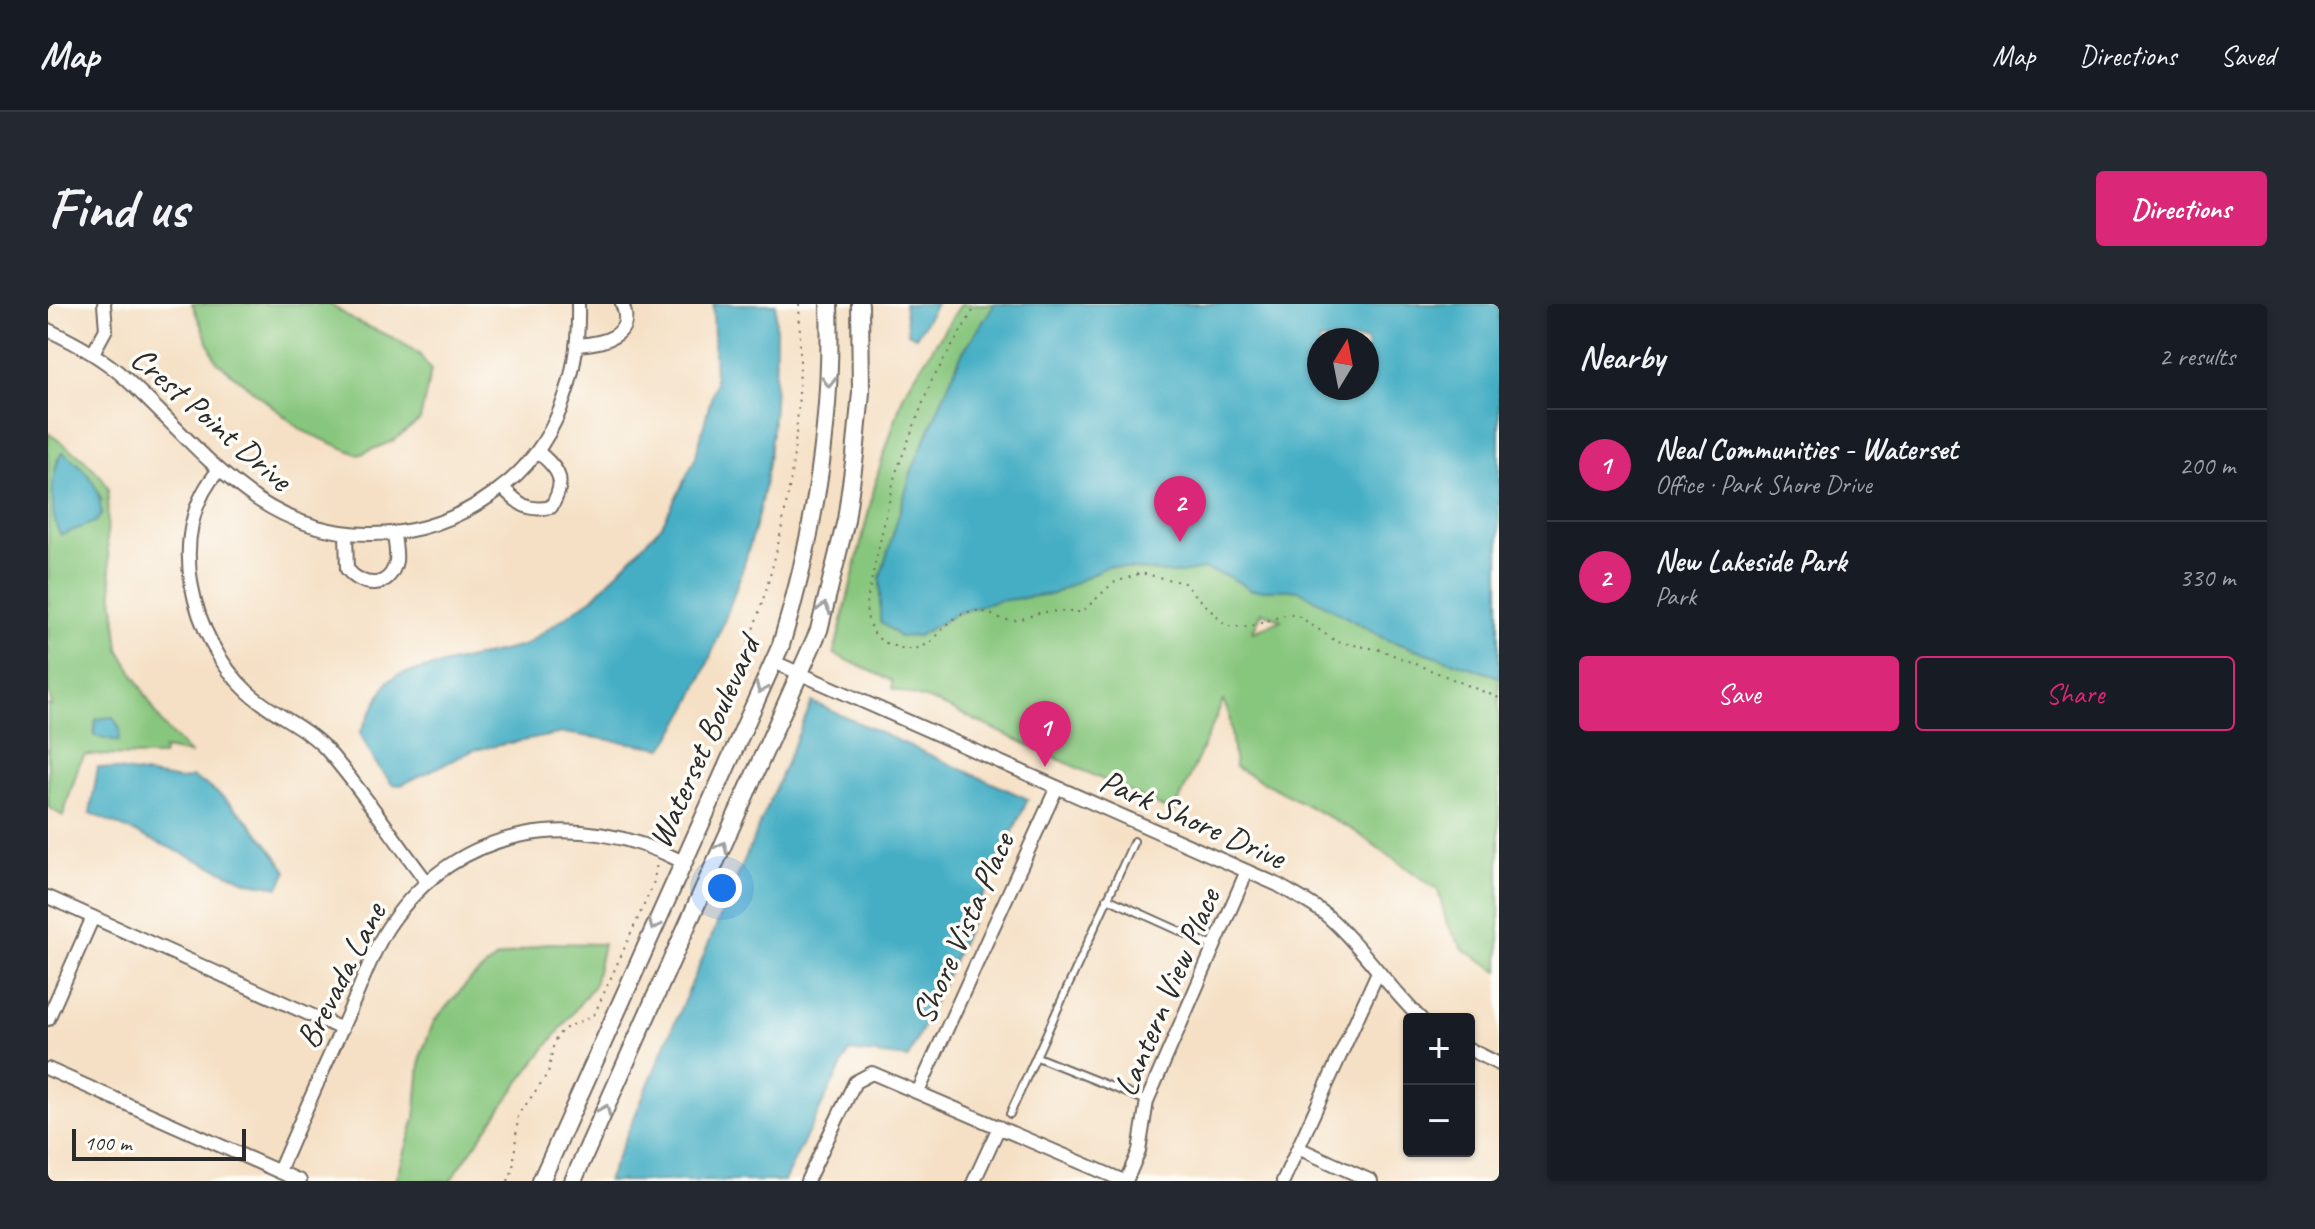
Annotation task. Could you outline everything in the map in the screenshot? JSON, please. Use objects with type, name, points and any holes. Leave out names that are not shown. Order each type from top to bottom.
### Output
[{"type":"street","points":[[93,353],[106,329],[104,304]]},
{"type":"street","name":"Crest Point Drive","points":[[48,330],[93,353],[124,377],[219,470],[260,504],[289,519],[346,534],[394,535],[450,519],[503,488],[537,451],[567,397],[578,345],[578,304]]},
{"type":"street","points":[[578,345],[609,342],[623,329],[627,320],[622,304]]},
{"type":"street","name":"Waterset Boulevard","points":[[541,1181],[681,861],[774,662],[799,585],[825,454],[829,304]]},
{"type":"street","name":"Waterset Boulevard","points":[[573,1181],[819,630],[846,520],[861,392],[860,304]]},
{"type":"street","points":[[503,488],[522,507],[551,507],[561,489],[559,476],[537,451]]},
{"type":"street","points":[[219,470],[209,482],[195,512],[191,534],[191,572],[198,611],[211,646],[249,692],[325,749],[427,882]]},
{"type":"street","points":[[346,534],[347,569],[364,584],[379,584],[389,577],[396,561],[394,535]]},
{"type":"street","name":"Park Shore Drive","points":[[774,662],[1247,871],[1322,912],[1353,940],[1416,1013]]},
{"type":"street","name":"Shore Vista Place","points":[[918,1092],[1057,787]]},
{"type":"street","name":"Brevada Lane","points":[[279,1171],[388,927],[427,882],[484,846],[516,836],[553,830],[590,830],[662,851],[681,861]]},
{"type":"street","name":"Lantern View Place","points":[[1125,1181],[1139,1151],[1147,1101],[1247,871]]},
{"type":"street","points":[[48,897],[342,1029]]},
{"type":"street","points":[[48,1019],[93,917]]},
{"type":"street","points":[[1283,1181],[1378,972]]},
{"type":"street","points":[[1475,1052],[1499,1064]]},
{"type":"street","points":[[48,1069],[300,1181]]},
{"type":"street","points":[[807,1181],[855,1082],[872,1073],[1125,1181]]},
{"type":"street","points":[[974,1181],[999,1127]]},
{"type":"street","points":[[1298,1148],[1371,1181]]},
{"type":"lane","points":[[1010,1114],[1134,841]]},
{"type":"lane","points":[[1107,898],[1214,947]]},
{"type":"lane","points":[[1037,1057],[1147,1101]]},
{"type":"path","points":[[508,1181],[513,1169],[518,1116],[541,1087],[548,1073],[554,1042],[562,1030],[594,1015],[653,885],[662,851],[674,826],[674,811],[752,632],[781,532],[792,471],[801,384],[799,304]]},
{"type":"path","points":[[977,304],[931,382],[895,475],[866,604],[867,623],[880,641],[899,649],[918,650],[934,642],[960,614],[978,610],[1007,621],[1042,612],[1082,612],[1113,583],[1141,573],[1184,583],[1226,626],[1249,627],[1288,614],[1300,617],[1337,642],[1381,650],[1499,698]]},
{"type":"green space","points":[[192,304],[330,304],[355,321],[398,340],[419,354],[431,370],[420,420],[393,441],[359,455],[303,431],[216,361]]},
{"type":"green space","points":[[961,304],[1499,304],[1499,971],[1464,950],[1447,924],[1438,890],[1353,830],[1235,767],[1229,714],[1223,701],[1174,813],[938,703],[892,689],[892,681],[834,654],[878,473],[904,393]],"holes":[[[1262,612],[1281,620],[1254,632],[1253,631]]]},
{"type":"green space","points":[[48,433],[82,457],[108,488],[107,543],[119,649],[163,725],[190,754],[164,749],[163,756],[85,755],[63,816],[48,807],[48,705],[52,706],[48,690]],"holes":[[[63,452],[88,474],[102,500],[56,479],[57,460]]]},
{"type":"green space","points":[[546,943],[603,944],[594,985],[518,1084],[450,1181],[396,1181],[415,1119],[421,1055],[434,1021],[470,980],[497,958]]},
{"type":"water","points":[[713,304],[776,304],[772,428],[758,514],[739,580],[698,685],[663,748],[564,733],[474,750],[401,785],[392,784],[375,762],[360,733],[388,681],[398,675],[523,646],[593,598],[662,525],[695,459],[715,383]]},
{"type":"water","points":[[904,304],[936,304],[916,337],[908,333]]},
{"type":"water","points":[[995,304],[1499,304],[1499,677],[1385,639],[1298,590],[1251,590],[1230,577],[1204,569],[1175,574],[1108,566],[1053,594],[998,601],[957,613],[918,636],[900,637],[880,622],[880,578],[912,470],[962,353]]},
{"type":"water","points":[[63,452],[91,479],[99,495],[101,515],[95,522],[61,535],[54,517],[53,481]]},
{"type":"water","points":[[812,702],[1028,799],[908,1058],[849,1051],[784,1181],[607,1181]]},
{"type":"water","points":[[113,717],[120,729],[119,741],[94,736],[96,719]]},
{"type":"water","points":[[98,767],[182,780],[192,777],[207,785],[245,818],[287,871],[279,887],[248,882],[90,813]]},
{"type":"place","name":"New Lakeside Park","points":[[1180,542]]},
{"type":"place","name":"Neal Communities - Waterset","points":[[1045,767]]}]
